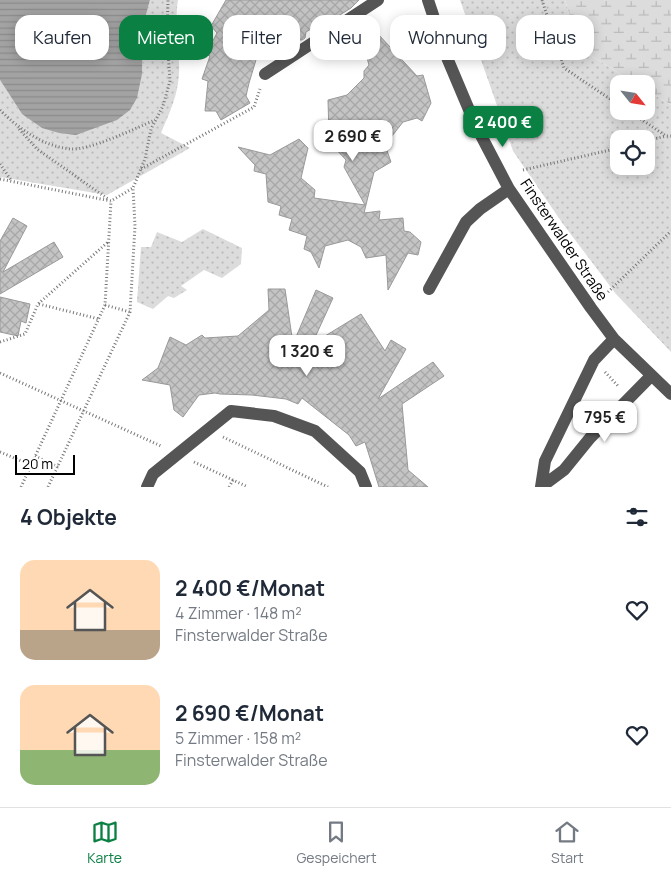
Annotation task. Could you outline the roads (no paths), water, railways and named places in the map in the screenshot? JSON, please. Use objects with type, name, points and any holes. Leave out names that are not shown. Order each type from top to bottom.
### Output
[{"type":"street","points":[[265,74],[378,0]]},
{"type":"street","name":"Finsterwalder Straße","points":[[428,0],[448,60],[475,124],[510,189],[614,339],[671,394]]},
{"type":"street","points":[[429,289],[466,222],[480,209],[510,189]]},
{"type":"street","points":[[614,339],[594,360],[545,461],[541,487],[564,470],[590,438],[651,376]]},
{"type":"street","points":[[147,487],[153,474],[231,411],[274,416],[315,431],[360,472],[366,487]]}]
